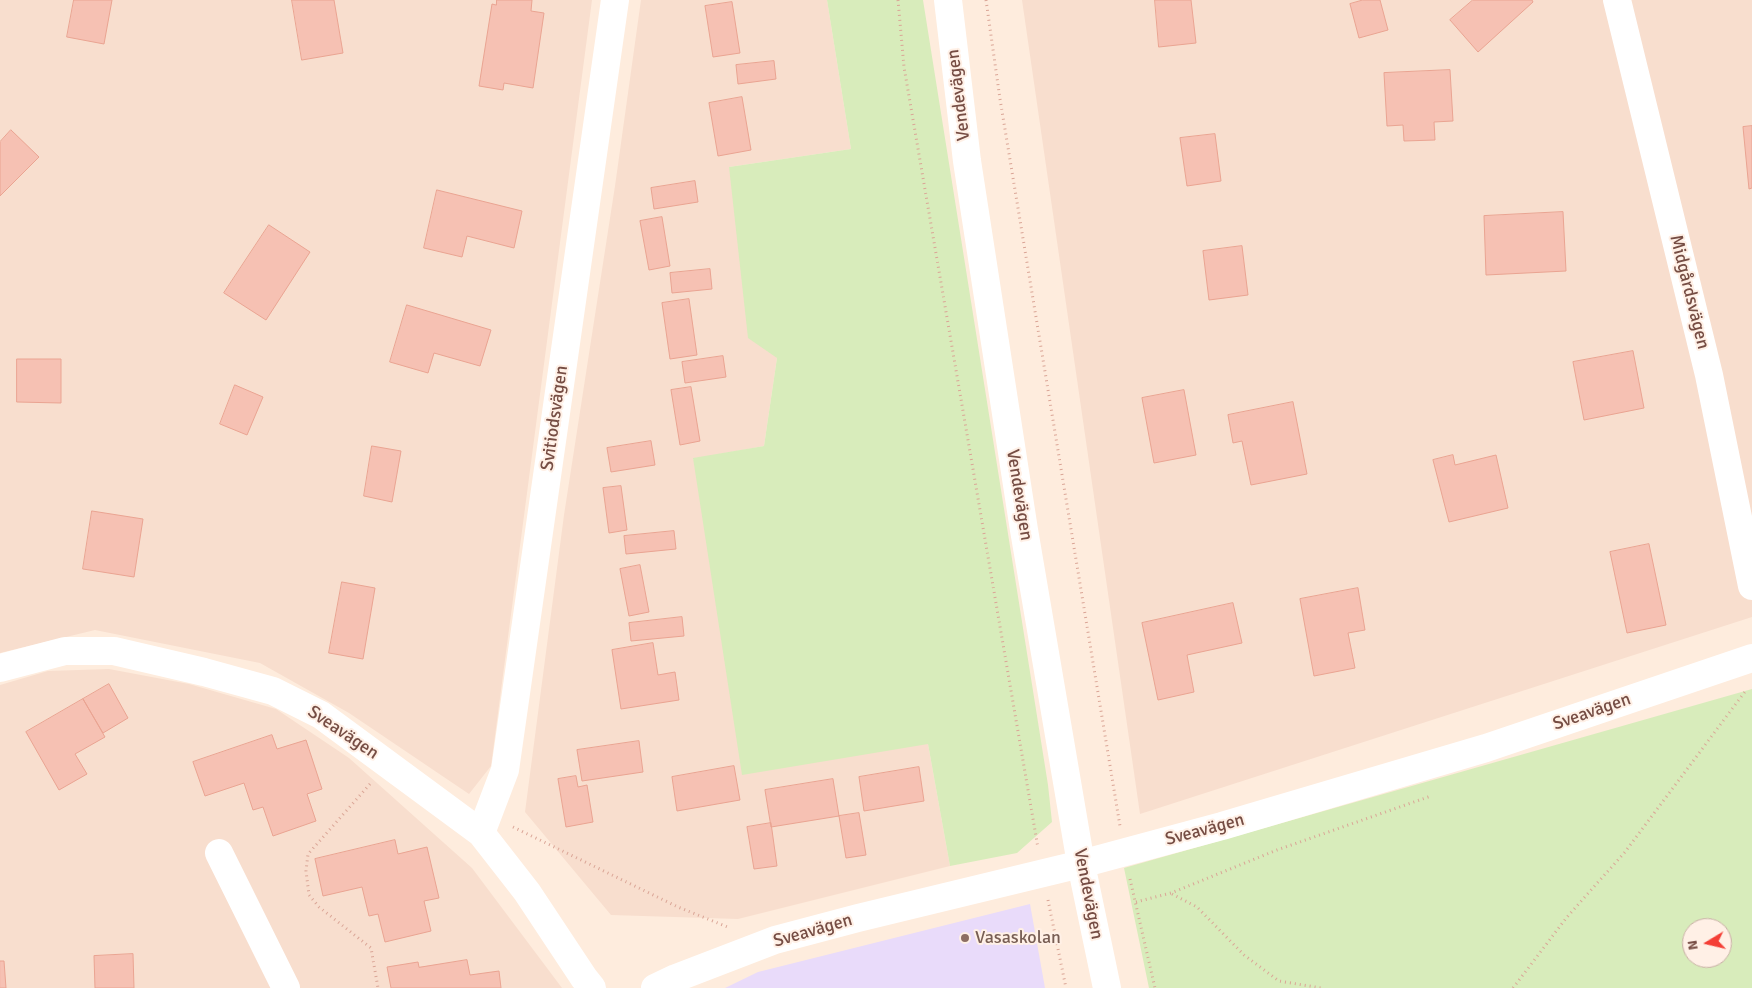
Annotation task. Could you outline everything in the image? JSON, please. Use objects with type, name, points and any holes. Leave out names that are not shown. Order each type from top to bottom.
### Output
[{"type":"street","name":"Svitiodsvägen","points":[[484,824],[505,770],[615,0]]},
{"type":"street","name":"Vendevägen","points":[[948,0],[973,200],[1024,530],[1081,864],[1108,988]]},
{"type":"street","name":"Midgårdsvägen","points":[[1617,0],[1709,375],[1752,586]]},
{"type":"street","name":"Sveavägen","points":[[0,668],[65,651],[114,651],[204,672],[273,691],[321,715],[388,764],[484,824],[592,988]]},
{"type":"street","name":"Sveavägen","points":[[655,988],[676,978],[768,943],[858,918],[1081,864],[1222,826],[1486,748],[1752,658]]},
{"type":"street","points":[[219,853],[286,988]]},
{"type":"path","points":[[898,0],[904,67],[1043,873],[1066,988]]},
{"type":"path","points":[[986,0],[1000,99],[1124,852],[1155,988]]},
{"type":"path","points":[[1513,988],[1567,917],[1625,852],[1749,687],[1739,690]]},
{"type":"path","points":[[378,988],[371,948],[320,907],[309,895],[306,872],[308,854],[388,764]]},
{"type":"path","points":[[1136,902],[1171,893],[1277,850],[1433,795]]},
{"type":"path","points":[[484,824],[678,907],[768,943]]},
{"type":"path","points":[[1171,893],[1197,907],[1244,955],[1279,981],[1321,988]]},
{"type":"shaded area","points":[[0,0],[592,0],[491,766],[469,794],[349,713],[260,663],[95,630],[0,653]]},
{"type":"shaded area","points":[[641,0],[827,0],[851,149],[729,167],[777,358],[764,446],[693,459],[928,744],[950,866],[738,919],[611,915],[525,812],[564,515],[615,186]]},
{"type":"shaded area","points":[[1022,0],[1752,0],[1752,617],[1140,814]]},
{"type":"shaded area","points":[[109,669],[189,684],[276,709],[349,758],[472,868],[562,988],[0,988],[0,685],[48,671]]},
{"type":"shaded area","name":"Vasaskolan","points":[[1030,904],[1045,988],[725,988],[758,972]]},
{"type":"green space","points":[[827,0],[923,0],[1048,785],[1052,822],[1017,853],[950,866],[928,744],[742,775],[693,458],[764,446],[777,358],[748,338],[729,167],[851,149]]},
{"type":"green space","points":[[1752,689],[1752,988],[1149,988],[1124,868]]},
{"type":"building","points":[[74,0],[112,0],[104,44],[67,37]]},
{"type":"building","points":[[292,0],[334,0],[343,53],[302,60]]},
{"type":"building","points":[[497,0],[532,0],[531,11],[544,13],[533,88],[504,83],[503,90],[479,86],[492,4],[496,5]]},
{"type":"building","points":[[1155,0],[1191,0],[1196,43],[1159,47]]},
{"type":"building","points":[[1363,0],[1380,0],[1388,30],[1359,38],[1350,4]]},
{"type":"building","points":[[1473,0],[1532,0],[1533,2],[1478,52],[1450,20]]},
{"type":"building","points":[[732,2],[740,53],[713,57],[705,6]]},
{"type":"building","points":[[774,61],[776,79],[738,84],[736,65]]},
{"type":"building","points":[[1450,70],[1453,121],[1434,122],[1435,140],[1404,141],[1403,125],[1387,126],[1384,73]]},
{"type":"building","points":[[742,97],[751,150],[718,156],[709,103]]},
{"type":"building","points":[[1752,126],[1752,188],[1749,189],[1743,127]]},
{"type":"building","points":[[11,130],[39,157],[0,196],[0,142]]},
{"type":"building","points":[[1215,134],[1221,181],[1187,186],[1180,138]]},
{"type":"building","points":[[695,181],[698,202],[654,209],[651,188]]},
{"type":"building","points":[[437,190],[522,211],[514,248],[467,236],[462,257],[424,248]]},
{"type":"building","points":[[1563,212],[1566,271],[1486,275],[1484,216]]},
{"type":"building","points":[[662,217],[670,266],[649,270],[640,221]]},
{"type":"building","points":[[269,225],[310,252],[266,320],[224,293]]},
{"type":"building","points":[[1242,246],[1248,295],[1209,300],[1203,251]]},
{"type":"building","points":[[710,269],[712,289],[672,293],[670,273]]},
{"type":"building","points":[[689,299],[697,355],[670,359],[662,303]]},
{"type":"building","points":[[407,305],[491,330],[480,366],[434,353],[428,373],[390,362]]},
{"type":"building","points":[[1633,351],[1644,408],[1584,420],[1573,362]]},
{"type":"building","points":[[723,356],[726,377],[685,383],[682,362]]},
{"type":"building","points":[[17,359],[61,359],[61,403],[17,402]]},
{"type":"building","points":[[235,385],[263,397],[247,435],[220,424]]},
{"type":"building","points":[[691,387],[700,441],[680,445],[671,390]]},
{"type":"building","points":[[1184,390],[1196,455],[1154,463],[1142,398]]},
{"type":"building","points":[[1293,402],[1307,474],[1251,485],[1242,441],[1233,443],[1228,415]]},
{"type":"building","points":[[651,441],[655,465],[611,472],[607,448]]},
{"type":"building","points":[[372,446],[401,451],[392,502],[364,496]]},
{"type":"building","points":[[1453,455],[1455,465],[1496,455],[1508,508],[1449,522],[1433,460]]},
{"type":"building","points":[[621,486],[627,530],[609,533],[603,488]]},
{"type":"building","points":[[92,511],[143,519],[134,577],[83,569]]},
{"type":"building","points":[[674,531],[676,549],[626,554],[624,536]]},
{"type":"building","points":[[1649,544],[1666,625],[1627,633],[1610,552]]},
{"type":"building","points":[[640,565],[649,612],[629,616],[620,569]]},
{"type":"building","points":[[342,582],[375,588],[363,659],[329,653]]},
{"type":"building","points":[[1358,588],[1365,630],[1348,633],[1355,668],[1314,676],[1300,599]]},
{"type":"building","points":[[1233,603],[1242,643],[1187,655],[1194,692],[1158,700],[1142,623]]},
{"type":"building","points":[[682,617],[684,636],[631,641],[629,623]]},
{"type":"building","points":[[653,643],[658,675],[675,672],[679,700],[621,709],[612,650]]},
{"type":"building","points":[[109,684],[128,718],[103,733],[83,699]]},
{"type":"building","points":[[83,699],[105,737],[75,754],[87,774],[59,790],[26,732]]},
{"type":"building","points":[[272,735],[277,749],[306,740],[322,789],[307,794],[316,821],[273,836],[263,807],[253,810],[244,783],[205,796],[193,762]]},
{"type":"building","points":[[639,741],[643,772],[582,781],[577,750]]},
{"type":"building","points":[[734,766],[740,800],[677,811],[672,777]]},
{"type":"building","points":[[919,767],[924,801],[864,811],[859,777]]},
{"type":"building","points":[[576,776],[578,787],[587,785],[593,822],[566,827],[558,779]]},
{"type":"building","points":[[833,779],[839,816],[771,827],[765,790]]},
{"type":"building","points":[[859,813],[866,855],[846,858],[839,816]]},
{"type":"building","points":[[771,823],[777,866],[754,869],[747,827]]},
{"type":"building","points":[[395,840],[398,854],[427,847],[439,898],[424,901],[431,931],[385,942],[378,914],[369,916],[362,887],[323,896],[315,859]]},
{"type":"building","points":[[133,954],[134,988],[95,988],[94,956]]},
{"type":"building","points":[[467,960],[470,975],[499,971],[501,988],[391,988],[387,967],[418,962],[419,967]]},
{"type":"building","points":[[0,961],[4,961],[6,988],[0,988]]},
{"type":"place","name":"Vasaskolan","points":[[965,938]]}]
